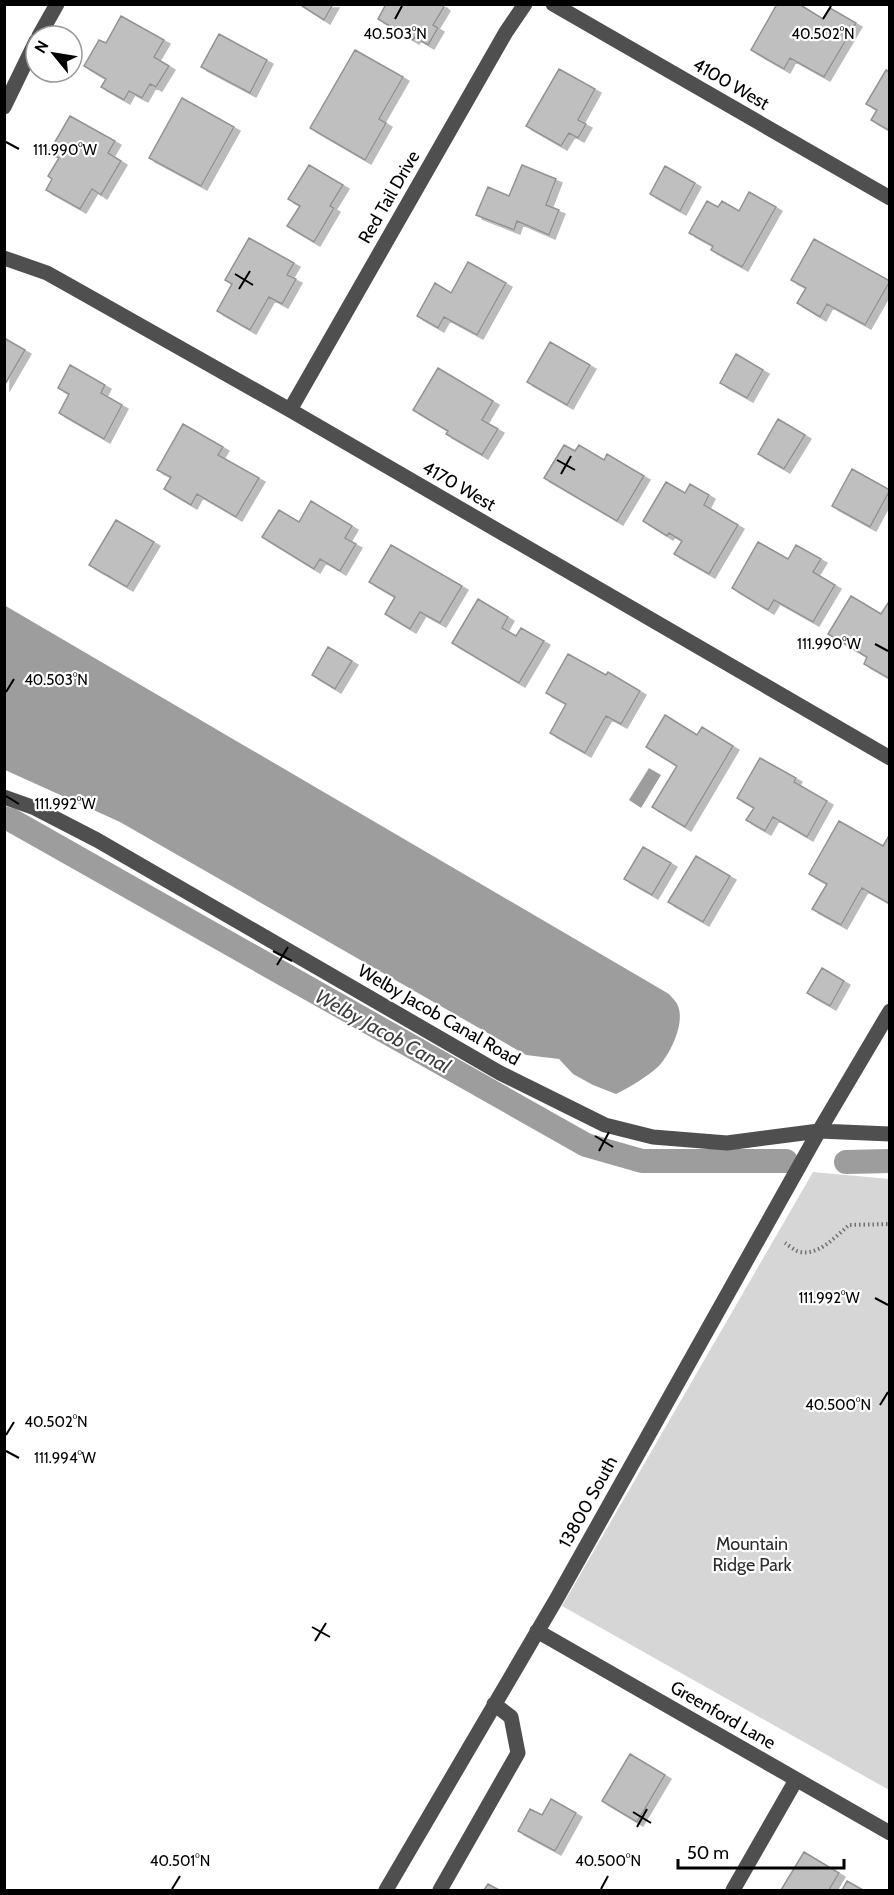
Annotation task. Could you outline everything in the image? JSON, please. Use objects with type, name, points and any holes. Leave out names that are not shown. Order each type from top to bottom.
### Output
[{"type":"street","points":[[46,24],[57,4]]},
{"type":"street","name":"Red Tail Drive","points":[[290,410],[506,32],[525,4]]},
{"type":"street","name":"4100 West","points":[[554,4],[890,198]]},
{"type":"street","points":[[4,107],[24,66]]},
{"type":"street","name":"4170 West","points":[[4,258],[47,273],[290,410],[890,758]]},
{"type":"street","name":"Welby Jacob Canal Road","points":[[4,797],[35,808],[97,840],[500,1073],[605,1125],[653,1137],[727,1143],[819,1131],[890,1134]]},
{"type":"street","name":"13800 South","points":[[386,1890],[537,1630],[819,1131],[890,1011]]},
{"type":"street","name":"Greenford Lane","points":[[537,1630],[890,1833]]},
{"type":"street","points":[[440,1890],[518,1753],[511,1717],[494,1704]]},
{"type":"street","points":[[733,1890],[796,1780]]},
{"type":"path","points":[[785,1243],[797,1251],[811,1252],[828,1243],[849,1225],[890,1224]]},
{"type":"green space","name":"Mountain Ridge Park","points":[[813,1172],[889,1179],[889,1790],[562,1606]]},
{"type":"shaded area","points":[[4,605],[669,994],[677,1004],[680,1021],[676,1038],[664,1060],[644,1078],[616,1094],[593,1085],[573,1074],[559,1059],[526,1055],[120,822],[5,770]]},
{"type":"shaded area","points":[[649,768],[661,775],[641,808],[629,800]]},
{"type":"building","points":[[299,4],[333,4],[324,20]]},
{"type":"building","points":[[386,4],[441,4],[444,7],[433,25],[438,28],[428,45],[415,37],[413,40],[378,19]]},
{"type":"building","points":[[777,4],[799,4],[823,19],[830,8],[856,23],[824,77],[790,58],[784,69],[751,50]]},
{"type":"building","points":[[121,16],[164,40],[154,57],[169,66],[156,87],[150,84],[142,98],[129,91],[124,100],[101,87],[106,79],[84,66],[99,40],[106,43]]},
{"type":"building","points":[[219,34],[267,60],[250,93],[201,67]]},
{"type":"building","points":[[355,50],[403,77],[379,119],[386,123],[365,160],[310,128]]},
{"type":"building","points":[[559,69],[595,89],[578,120],[586,124],[578,138],[569,133],[561,146],[526,126]]},
{"type":"building","points":[[886,70],[890,72],[890,131],[871,120],[877,110],[866,104]]},
{"type":"building","points":[[182,98],[234,127],[201,186],[149,158]]},
{"type":"building","points":[[70,116],[115,141],[108,153],[121,161],[101,195],[92,189],[80,209],[46,190],[52,179],[48,176],[59,158],[49,152]]},
{"type":"building","points":[[309,165],[343,185],[330,206],[334,208],[314,242],[287,226],[300,206],[288,199]]},
{"type":"building","points":[[522,165],[556,179],[546,205],[559,210],[549,235],[517,221],[514,230],[476,215],[488,187],[509,196]]},
{"type":"building","points":[[665,166],[695,183],[680,211],[650,194]]},
{"type":"building","points":[[749,192],[776,207],[742,267],[711,250],[713,246],[689,233],[707,201],[718,207],[722,201],[739,211]]},
{"type":"building","points":[[249,238],[294,263],[287,275],[296,279],[282,304],[269,297],[250,330],[217,311],[232,284],[225,280]]},
{"type":"building","points":[[814,239],[890,281],[865,325],[827,304],[820,317],[797,303],[806,288],[791,280]]},
{"type":"building","points":[[468,262],[506,283],[477,335],[444,317],[438,328],[417,316],[435,283],[451,293]]},
{"type":"building","points":[[4,338],[25,350],[4,386]]},
{"type":"building","points":[[550,342],[590,365],[567,405],[527,382]]},
{"type":"building","points":[[736,354],[763,370],[747,398],[720,383]]},
{"type":"building","points":[[70,365],[105,385],[101,393],[122,405],[104,439],[59,413],[69,394],[58,388]]},
{"type":"building","points":[[438,368],[493,401],[482,420],[498,429],[482,455],[446,434],[448,431],[413,410]]},
{"type":"building","points":[[778,419],[805,435],[784,469],[758,454]]},
{"type":"building","points":[[183,424],[223,447],[218,455],[259,478],[236,517],[197,494],[191,505],[164,489],[171,477],[157,470]]},
{"type":"building","points":[[564,445],[575,451],[579,445],[604,460],[607,454],[644,476],[617,521],[544,478]]},
{"type":"building","points":[[852,469],[890,490],[870,527],[832,506]]},
{"type":"building","points":[[666,482],[685,493],[690,484],[709,495],[704,505],[738,525],[709,574],[674,554],[682,541],[669,533],[667,536],[643,521]]},
{"type":"building","points":[[311,501],[352,526],[345,538],[356,544],[340,571],[320,559],[314,569],[262,537],[279,510],[299,522]]},
{"type":"building","points":[[116,520],[154,542],[127,587],[89,565]]},
{"type":"building","points":[[758,542],[788,559],[796,545],[821,559],[813,572],[835,585],[813,622],[774,600],[768,610],[732,588]]},
{"type":"building","points":[[391,545],[462,586],[440,623],[420,612],[410,629],[385,614],[395,597],[369,582]]},
{"type":"building","points":[[851,596],[881,614],[890,600],[890,679],[864,664],[867,657],[828,634]]},
{"type":"building","points":[[478,599],[508,617],[502,628],[516,636],[521,628],[544,641],[519,683],[452,643]]},
{"type":"building","points":[[328,647],[352,661],[335,689],[312,675]]},
{"type":"building","points":[[568,654],[606,675],[608,672],[640,691],[621,724],[606,716],[585,753],[550,733],[566,704],[546,693]]},
{"type":"building","points":[[665,715],[697,735],[702,727],[733,746],[685,827],[652,807],[677,766],[646,747]]},
{"type":"building","points":[[760,758],[796,778],[794,782],[827,801],[807,837],[773,817],[765,831],[746,820],[754,808],[737,798]]},
{"type":"building","points":[[839,821],[883,846],[890,834],[890,904],[862,888],[841,925],[812,909],[827,884],[809,874]]},
{"type":"building","points":[[643,847],[671,863],[652,895],[624,879]]},
{"type":"building","points":[[696,856],[730,876],[703,922],[668,902]]},
{"type":"building","points":[[822,968],[844,981],[830,1006],[807,993]]},
{"type":"building","points":[[630,1754],[665,1775],[637,1822],[602,1801]]},
{"type":"building","points":[[551,1799],[576,1813],[555,1851],[518,1831],[530,1809],[542,1815]]},
{"type":"building","points":[[804,1852],[839,1873],[829,1890],[781,1890]]},
{"type":"building","points":[[847,1881],[863,1890],[842,1890]]},
{"type":"building","points":[[488,1884],[499,1890],[484,1890]]},
{"type":"waterway","name":"Welby Jacob Canal","points":[[4,818],[586,1145],[642,1161],[786,1161]]},
{"type":"waterway","name":"Welby Jacob Canal","points":[[846,1162],[890,1161]]}]
